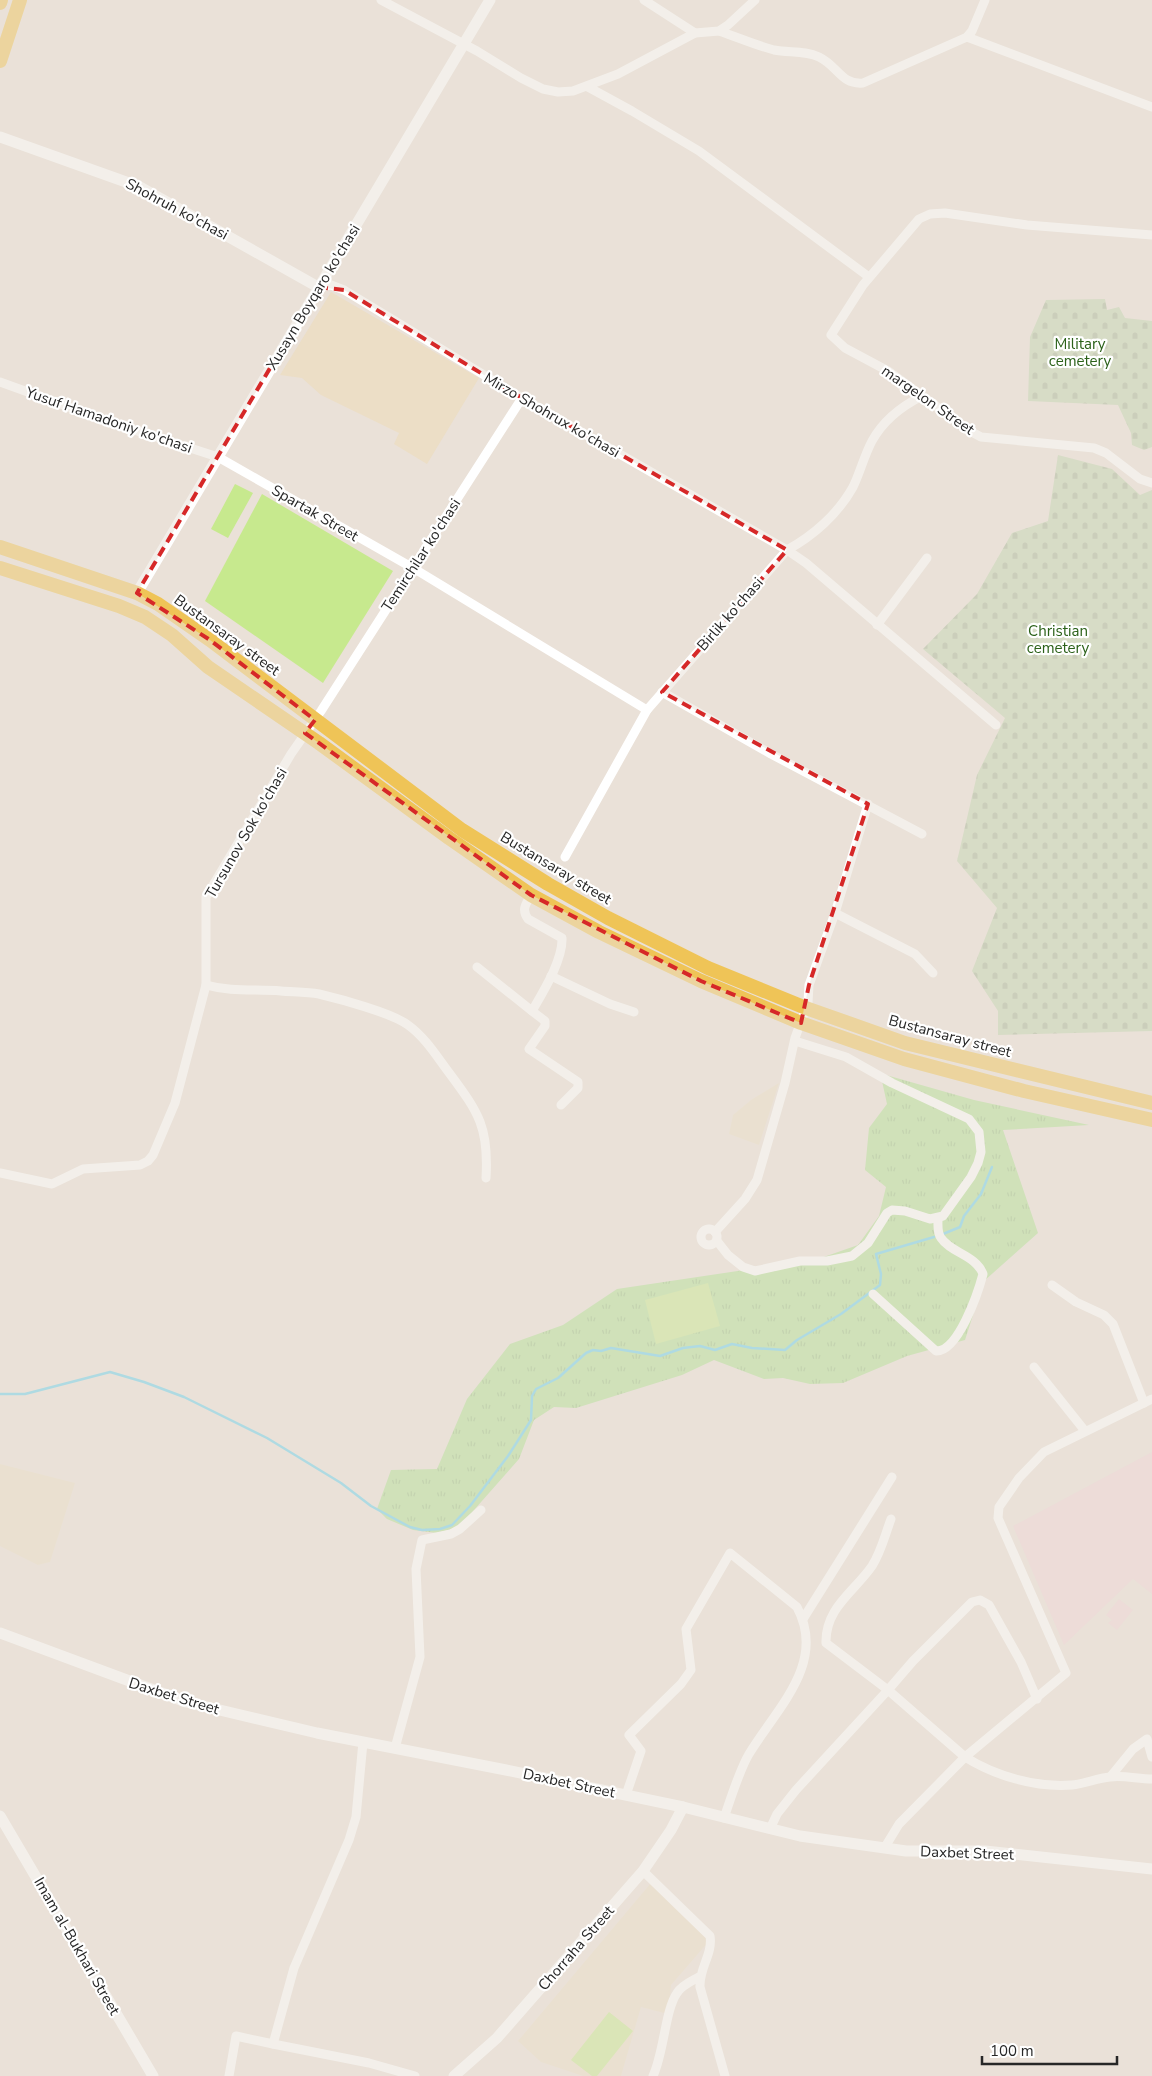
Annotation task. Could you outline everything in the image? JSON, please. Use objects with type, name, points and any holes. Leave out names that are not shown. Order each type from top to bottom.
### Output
[{"type":"main road","points":[[0,61],[20,0]]},
{"type":"main road","name":"Xusayn Boyqaro ko'chasi","points":[[137,593],[490,0]]},
{"type":"main road","name":"Shohruh ko'chasi","points":[[0,138],[140,187],[318,287]]},
{"type":"main road","name":"Bustansaray street","points":[[0,547],[137,593],[166,610],[318,716],[462,830],[548,884],[608,918],[708,968],[806,1008],[905,1043],[1152,1103]]},
{"type":"main road","points":[[0,568],[145,616],[172,635],[208,667],[305,733],[448,838],[531,895],[599,932],[701,981],[801,1023],[904,1059],[1024,1091],[1152,1120]]},
{"type":"main road","name":"Daxbet Street","points":[[0,1632],[186,1702],[317,1733],[683,1807],[800,1836],[906,1851],[1013,1854],[1152,1870]]},
{"type":"main road","name":"Chorraha Street","points":[[454,2076],[497,2038],[643,1871],[671,1830],[683,1807]]},
{"type":"main road","name":"Imam al-Bukhari Street","points":[[0,1816],[153,2076]]},
{"type":"street","points":[[381,0],[521,78],[543,89],[558,92],[588,87],[618,74],[696,33],[719,31],[772,50],[810,53],[834,67],[848,82],[863,84],[967,37],[972,31],[985,0]]},
{"type":"street","points":[[644,0],[696,33]]},
{"type":"street","points":[[719,31],[754,0]]},
{"type":"street","points":[[967,37],[1152,107]]},
{"type":"street","points":[[588,87],[698,151],[869,277],[919,220],[930,214],[945,214],[1026,225],[1152,235]]},
{"type":"street","name":"margelon Street","points":[[869,277],[831,335],[845,348],[888,371],[981,437],[1094,448],[1106,453],[1140,479],[1152,483]]},
{"type":"street","name":"Mirzo Shohrux ko'chasi","points":[[318,287],[331,285],[344,290],[522,398],[787,550],[806,563],[996,725]]},
{"type":"street","name":"Yusuf Hamadoniy ko'chasi","points":[[0,382],[218,458]]},
{"type":"street","name":"Birlik ko'chasi","points":[[564,857],[647,710],[787,550],[804,541],[837,511],[852,489],[872,442],[879,431],[894,414],[922,396]]},
{"type":"street","name":"Temirchilar ko'chasi","points":[[318,716],[522,398]]},
{"type":"street","name":"Spartak Street","points":[[218,458],[413,568],[647,710]]},
{"type":"street","points":[[877,625],[927,558]]},
{"type":"street","points":[[662,692],[771,754],[922,834]]},
{"type":"street","name":"Tursunov Sok ko'chasi","points":[[0,1173],[52,1184],[83,1169],[140,1165],[148,1161],[158,1144],[175,1104],[206,985],[206,897],[305,733],[318,716]]},
{"type":"street","points":[[795,1041],[846,1057],[892,1083],[969,1119],[976,1126],[981,1140],[978,1162],[971,1177],[949,1210],[938,1219],[930,1220],[905,1211],[892,1210],[887,1213],[868,1243],[852,1256],[827,1261],[800,1261],[755,1271],[743,1267],[728,1255],[716,1236],[745,1199],[757,1180],[795,1041],[806,1008],[809,985],[835,913],[868,804]]},
{"type":"street","points":[[531,895],[524,908],[524,914],[528,919],[562,938],[562,945],[550,976],[532,1011]]},
{"type":"street","points":[[835,913],[915,954],[933,973]]},
{"type":"street","points":[[477,968],[546,1023],[529,1050],[578,1082],[578,1088],[561,1105]]},
{"type":"street","points":[[550,976],[610,1004],[634,1012]]},
{"type":"street","points":[[206,985],[235,991],[279,991],[318,994],[394,1017],[408,1024],[424,1039],[479,1116],[484,1130],[486,1178]]},
{"type":"street","points":[[873,1294],[936,1351],[944,1351],[949,1348],[961,1330],[983,1274],[978,1265],[941,1238],[938,1231],[938,1219]]},
{"type":"street","points":[[885,1847],[898,1824],[965,1757],[1066,1673],[998,1518],[997,1512],[999,1507],[1019,1478],[1044,1452],[1148,1401],[1112,1324],[1104,1315],[1076,1302],[1052,1284]]},
{"type":"street","points":[[1034,1367],[1085,1431]]},
{"type":"street","points":[[804,1621],[892,1477]]},
{"type":"street","points":[[394,1748],[420,1657],[416,1569],[422,1540],[451,1534],[460,1529],[481,1510]]},
{"type":"street","points":[[891,1519],[876,1560],[861,1580],[838,1604],[831,1616],[826,1633],[826,1643],[831,1648],[888,1690],[965,1757],[976,1764],[1018,1779],[1051,1785],[1074,1785],[1111,1776],[1152,1779]]},
{"type":"street","points":[[626,1795],[641,1751],[629,1735],[681,1684],[691,1670],[686,1629],[730,1553],[797,1607],[804,1621],[807,1634],[800,1678],[748,1756],[724,1818]]},
{"type":"street","points":[[770,1829],[777,1814],[796,1790],[913,1661],[972,1602],[980,1600],[989,1605],[1021,1662],[1037,1699]]},
{"type":"street","points":[[1111,1776],[1133,1749],[1150,1737],[1152,1757]]},
{"type":"street","points":[[273,2044],[294,1968],[349,1840],[356,1817],[363,1742]]},
{"type":"street","points":[[643,1871],[710,1936],[712,1944],[699,1977],[724,2076]]},
{"type":"street","points":[[653,2076],[677,1993],[699,1977]]},
{"type":"street","points":[[229,2076],[236,2036],[369,2063],[415,2076]]},
{"type":"highlighted area","points":[[318,287],[344,290],[522,398],[787,550],[662,692],[868,804],[809,985],[801,1023],[701,981],[531,895],[305,733],[315,720],[210,640],[137,593]]},
{"type":"shaded area","points":[[331,292],[479,378],[427,464],[394,444],[399,433],[321,395],[302,378],[280,375]]},
{"type":"shaded area","points":[[779,1083],[759,1145],[729,1134],[733,1115],[751,1100]]},
{"type":"shaded area","points":[[1152,1452],[1152,1594],[1133,1579],[1064,1645],[1013,1526]]},
{"type":"shaded area","points":[[0,1464],[75,1483],[50,1562],[38,1565],[0,1546]]},
{"type":"shaded area","points":[[1119,1599],[1133,1610],[1117,1630],[1108,1623],[1112,1620],[1106,1615]]},
{"type":"shaded area","points":[[651,1883],[710,1940],[671,1985],[668,2014],[641,2007],[621,2076],[583,2076],[541,2062],[518,2041]]},
{"type":"green space","name":"Military cemetery","points":[[1105,299],[1107,310],[1119,307],[1125,318],[1152,321],[1152,447],[1144,450],[1132,445],[1131,433],[1118,405],[1028,401],[1030,337],[1046,300]]},
{"type":"green space","name":"Christian cemetery","points":[[1058,455],[1112,469],[1140,495],[1152,490],[1152,1031],[998,1035],[998,1011],[972,971],[997,908],[957,861],[977,775],[1005,718],[923,649],[977,594],[1012,533],[1048,521]]},
{"type":"green space","points":[[235,484],[253,493],[228,538],[211,529]]},
{"type":"green space","points":[[262,494],[393,571],[323,683],[205,601]]},
{"type":"green space","points":[[886,1075],[974,1100],[1089,1125],[1003,1130],[1038,1233],[984,1281],[965,1340],[907,1356],[843,1383],[810,1384],[783,1378],[764,1379],[714,1360],[682,1375],[576,1408],[554,1407],[534,1420],[519,1459],[459,1527],[437,1533],[413,1530],[387,1519],[377,1509],[391,1470],[437,1469],[467,1399],[510,1344],[563,1325],[617,1289],[818,1259],[858,1245],[879,1216],[886,1187],[865,1170],[869,1128],[887,1104],[882,1081]]},
{"type":"green space","points":[[708,1283],[720,1326],[656,1344],[645,1300]]},
{"type":"green space","points":[[609,2012],[633,2031],[597,2076],[592,2076],[571,2060]]},
{"type":"waterway","points":[[943,1234],[960,1227],[964,1216],[981,1194],[992,1167]]},
{"type":"waterway","points":[[0,1394],[25,1394],[110,1372],[144,1382],[184,1397],[267,1438],[341,1483],[371,1506],[410,1527],[422,1530],[440,1529],[452,1525],[470,1506],[508,1456],[531,1420],[532,1396],[536,1389],[558,1378],[586,1353],[593,1350],[601,1351],[611,1348],[660,1356],[683,1348],[700,1346],[715,1350],[732,1344],[752,1348],[785,1350],[797,1340],[841,1314],[880,1285],[881,1274],[876,1254],[934,1237]]}]
